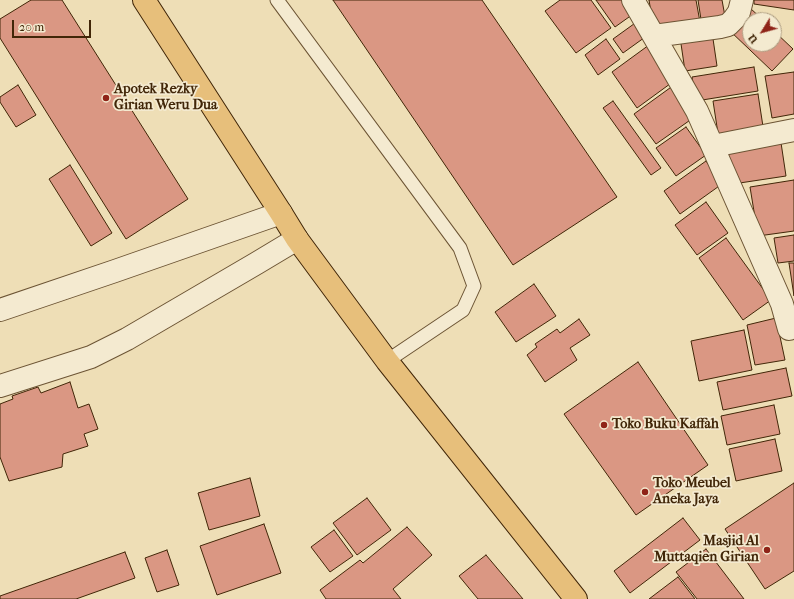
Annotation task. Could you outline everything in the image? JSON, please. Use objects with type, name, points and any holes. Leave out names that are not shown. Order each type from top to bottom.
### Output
[{"type":"highway","points":[[144,0],[297,239],[387,361],[576,599]]},
{"type":"street","points":[[633,0],[697,111],[782,304],[789,329]]},
{"type":"street","points":[[654,36],[728,25],[739,12],[742,0]]},
{"type":"street","points":[[712,146],[794,130]]},
{"type":"street","points":[[0,310],[115,272],[281,212]]},
{"type":"street","points":[[0,386],[91,357],[134,335],[297,239]]},
{"type":"lane","points":[[277,0],[460,248],[474,286],[463,310],[387,361]]},
{"type":"building","points":[[31,0],[62,0],[188,199],[126,239],[0,38],[0,19]]},
{"type":"building","points":[[333,0],[482,0],[617,197],[513,265]]},
{"type":"building","points":[[560,0],[591,0],[611,28],[576,53],[545,11]]},
{"type":"building","points":[[596,0],[627,0],[636,12],[615,27]]},
{"type":"building","points":[[649,0],[696,0],[700,22],[654,30]]},
{"type":"building","points":[[698,0],[722,0],[726,22],[702,26]]},
{"type":"building","points":[[754,0],[794,0],[794,10],[754,4]]},
{"type":"building","points":[[750,8],[754,12],[746,12]]},
{"type":"building","points":[[742,16],[742,42],[729,30]]},
{"type":"building","points":[[638,21],[648,35],[623,53],[613,39]]},
{"type":"building","points":[[712,32],[717,66],[685,71],[680,37]]},
{"type":"building","points":[[606,39],[620,59],[598,75],[585,55]]},
{"type":"building","points":[[782,39],[793,49],[772,71],[752,52],[782,52]]},
{"type":"building","points":[[649,45],[674,81],[637,108],[612,72]]},
{"type":"building","points":[[754,67],[758,91],[696,101],[692,77]]},
{"type":"building","points":[[794,72],[794,114],[772,118],[765,76]]},
{"type":"building","points":[[18,85],[36,115],[16,127],[0,102],[0,97]]},
{"type":"building","points":[[674,85],[696,116],[656,144],[634,114]]},
{"type":"building","points":[[758,94],[764,133],[719,140],[713,101]]},
{"type":"building","points":[[613,101],[661,168],[651,175],[603,108]]},
{"type":"building","points":[[686,127],[706,155],[676,176],[656,148]]},
{"type":"building","points":[[780,136],[786,176],[733,184],[726,144]]},
{"type":"building","points":[[706,161],[722,184],[680,214],[664,191]]},
{"type":"building","points":[[70,165],[112,233],[91,246],[49,179]]},
{"type":"building","points":[[794,180],[794,231],[758,236],[750,187]]},
{"type":"building","points":[[706,202],[728,233],[697,255],[675,225]]},
{"type":"building","points":[[794,235],[794,261],[778,263],[774,238]]},
{"type":"building","points":[[726,238],[771,300],[743,320],[699,258]]},
{"type":"building","points":[[789,263],[794,263],[794,296]]},
{"type":"building","points":[[534,284],[556,316],[516,342],[495,312]]},
{"type":"building","points":[[776,318],[785,360],[755,365],[747,325]]},
{"type":"building","points":[[579,319],[590,335],[570,348],[577,360],[545,382],[527,355],[537,347],[535,344],[557,329],[560,333]]},
{"type":"building","points":[[744,330],[752,370],[699,381],[691,341]]},
{"type":"building","points":[[638,362],[708,465],[636,515],[564,414]]},
{"type":"building","points":[[786,368],[792,396],[723,410],[717,382]]},
{"type":"building","points":[[70,382],[78,408],[89,404],[98,429],[84,434],[88,446],[63,454],[62,467],[9,481],[0,457],[0,404],[13,399],[12,396],[38,387],[41,393]]},
{"type":"building","points":[[774,405],[780,434],[727,445],[721,416]]},
{"type":"building","points":[[775,439],[782,471],[736,481],[729,449]]},
{"type":"building","points":[[250,478],[260,516],[209,530],[198,493]]},
{"type":"building","name":"Masjid Al Muttaqien Girian","points":[[794,483],[794,571],[765,589],[725,529]]},
{"type":"building","points":[[367,498],[391,530],[357,555],[333,523]]},
{"type":"building","points":[[683,518],[700,540],[630,593],[614,571]]},
{"type":"building","points":[[264,524],[281,573],[217,595],[200,546]]},
{"type":"building","points":[[407,527],[432,555],[393,589],[401,599],[326,599],[320,590],[360,560],[363,563]]},
{"type":"building","points":[[334,530],[353,556],[330,572],[311,547]]},
{"type":"building","points":[[706,549],[744,599],[697,599],[676,572]]},
{"type":"building","points":[[167,550],[179,585],[157,592],[145,558]]},
{"type":"building","points":[[125,552],[135,578],[76,599],[0,599],[0,596]]},
{"type":"building","points":[[486,555],[523,599],[478,599],[459,576]]},
{"type":"building","points":[[678,577],[695,599],[649,599]]},
{"type":"place","name":"Apotek Rezky Girian Weru Dua","points":[[106,98]]},
{"type":"place","name":"Toko Buku Kaffah","points":[[604,425]]},
{"type":"place","name":"Toko Meubel Aneka Jaya","points":[[645,492]]},
{"type":"place","name":"Masjid Al Muttaqien Girian","points":[[767,550]]}]
